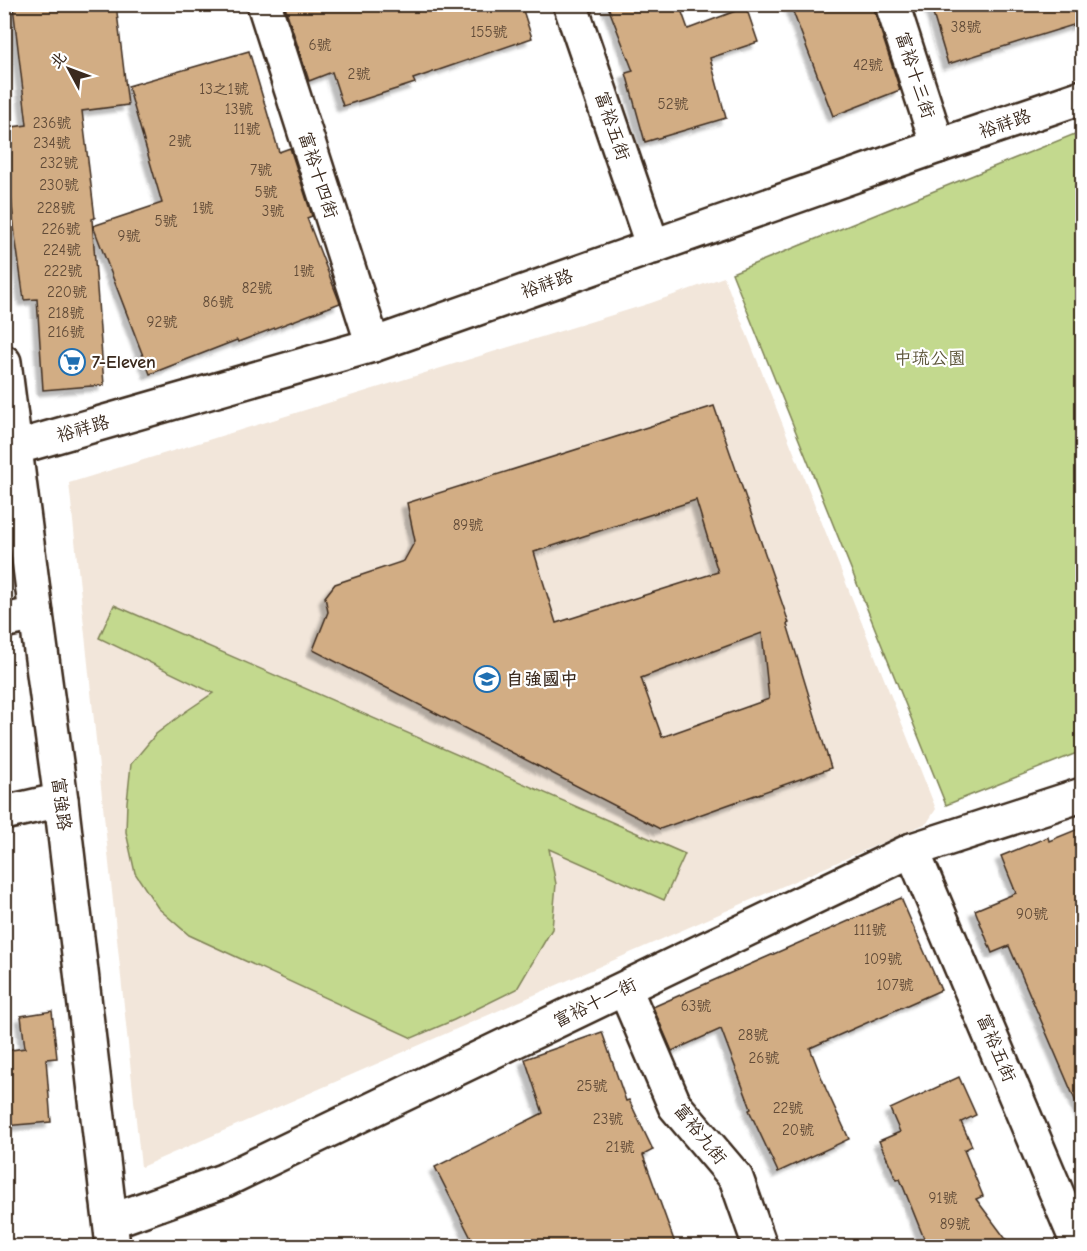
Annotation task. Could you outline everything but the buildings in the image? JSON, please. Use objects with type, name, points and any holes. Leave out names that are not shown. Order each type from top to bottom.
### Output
[{"type":"street","name":"富裕十四街","points":[[264,4],[373,345]]},
{"type":"street","name":"富裕五街","points":[[570,4],[653,246]]},
{"type":"street","name":"富裕十三街","points":[[892,4],[938,146]]},
{"type":"street","name":"裕祥路","points":[[10,449],[373,345],[1083,97]]},
{"type":"street","name":"富強路","points":[[4,362],[20,618],[61,800],[112,1234]]},
{"type":"street","name":"富裕十一街","points":[[112,1234],[912,850],[1083,795]]},
{"type":"street","points":[[4,813],[61,800]]},
{"type":"street","name":"富裕五街","points":[[912,850],[1079,1246]]},
{"type":"street","name":"富裕九街","points":[[625,989],[675,1106],[736,1178],[760,1246]]},
{"type":"shaded area","name":"自強國中","points":[[724,277],[936,809],[927,823],[141,1167],[69,483],[651,303]]},
{"type":"green space","name":"中琉公園","points":[[1082,131],[1082,751],[946,805],[732,273]]},
{"type":"green space","points":[[114,605],[685,854],[664,900],[549,849],[556,884],[552,929],[517,989],[412,1038],[189,935],[158,908],[135,873],[126,832],[127,802],[131,764],[156,734],[213,693],[99,638]]},
{"type":"place","name":"7-Eleven","points":[[72,362]]},
{"type":"place","name":"自強國中","points":[[487,679]]}]
